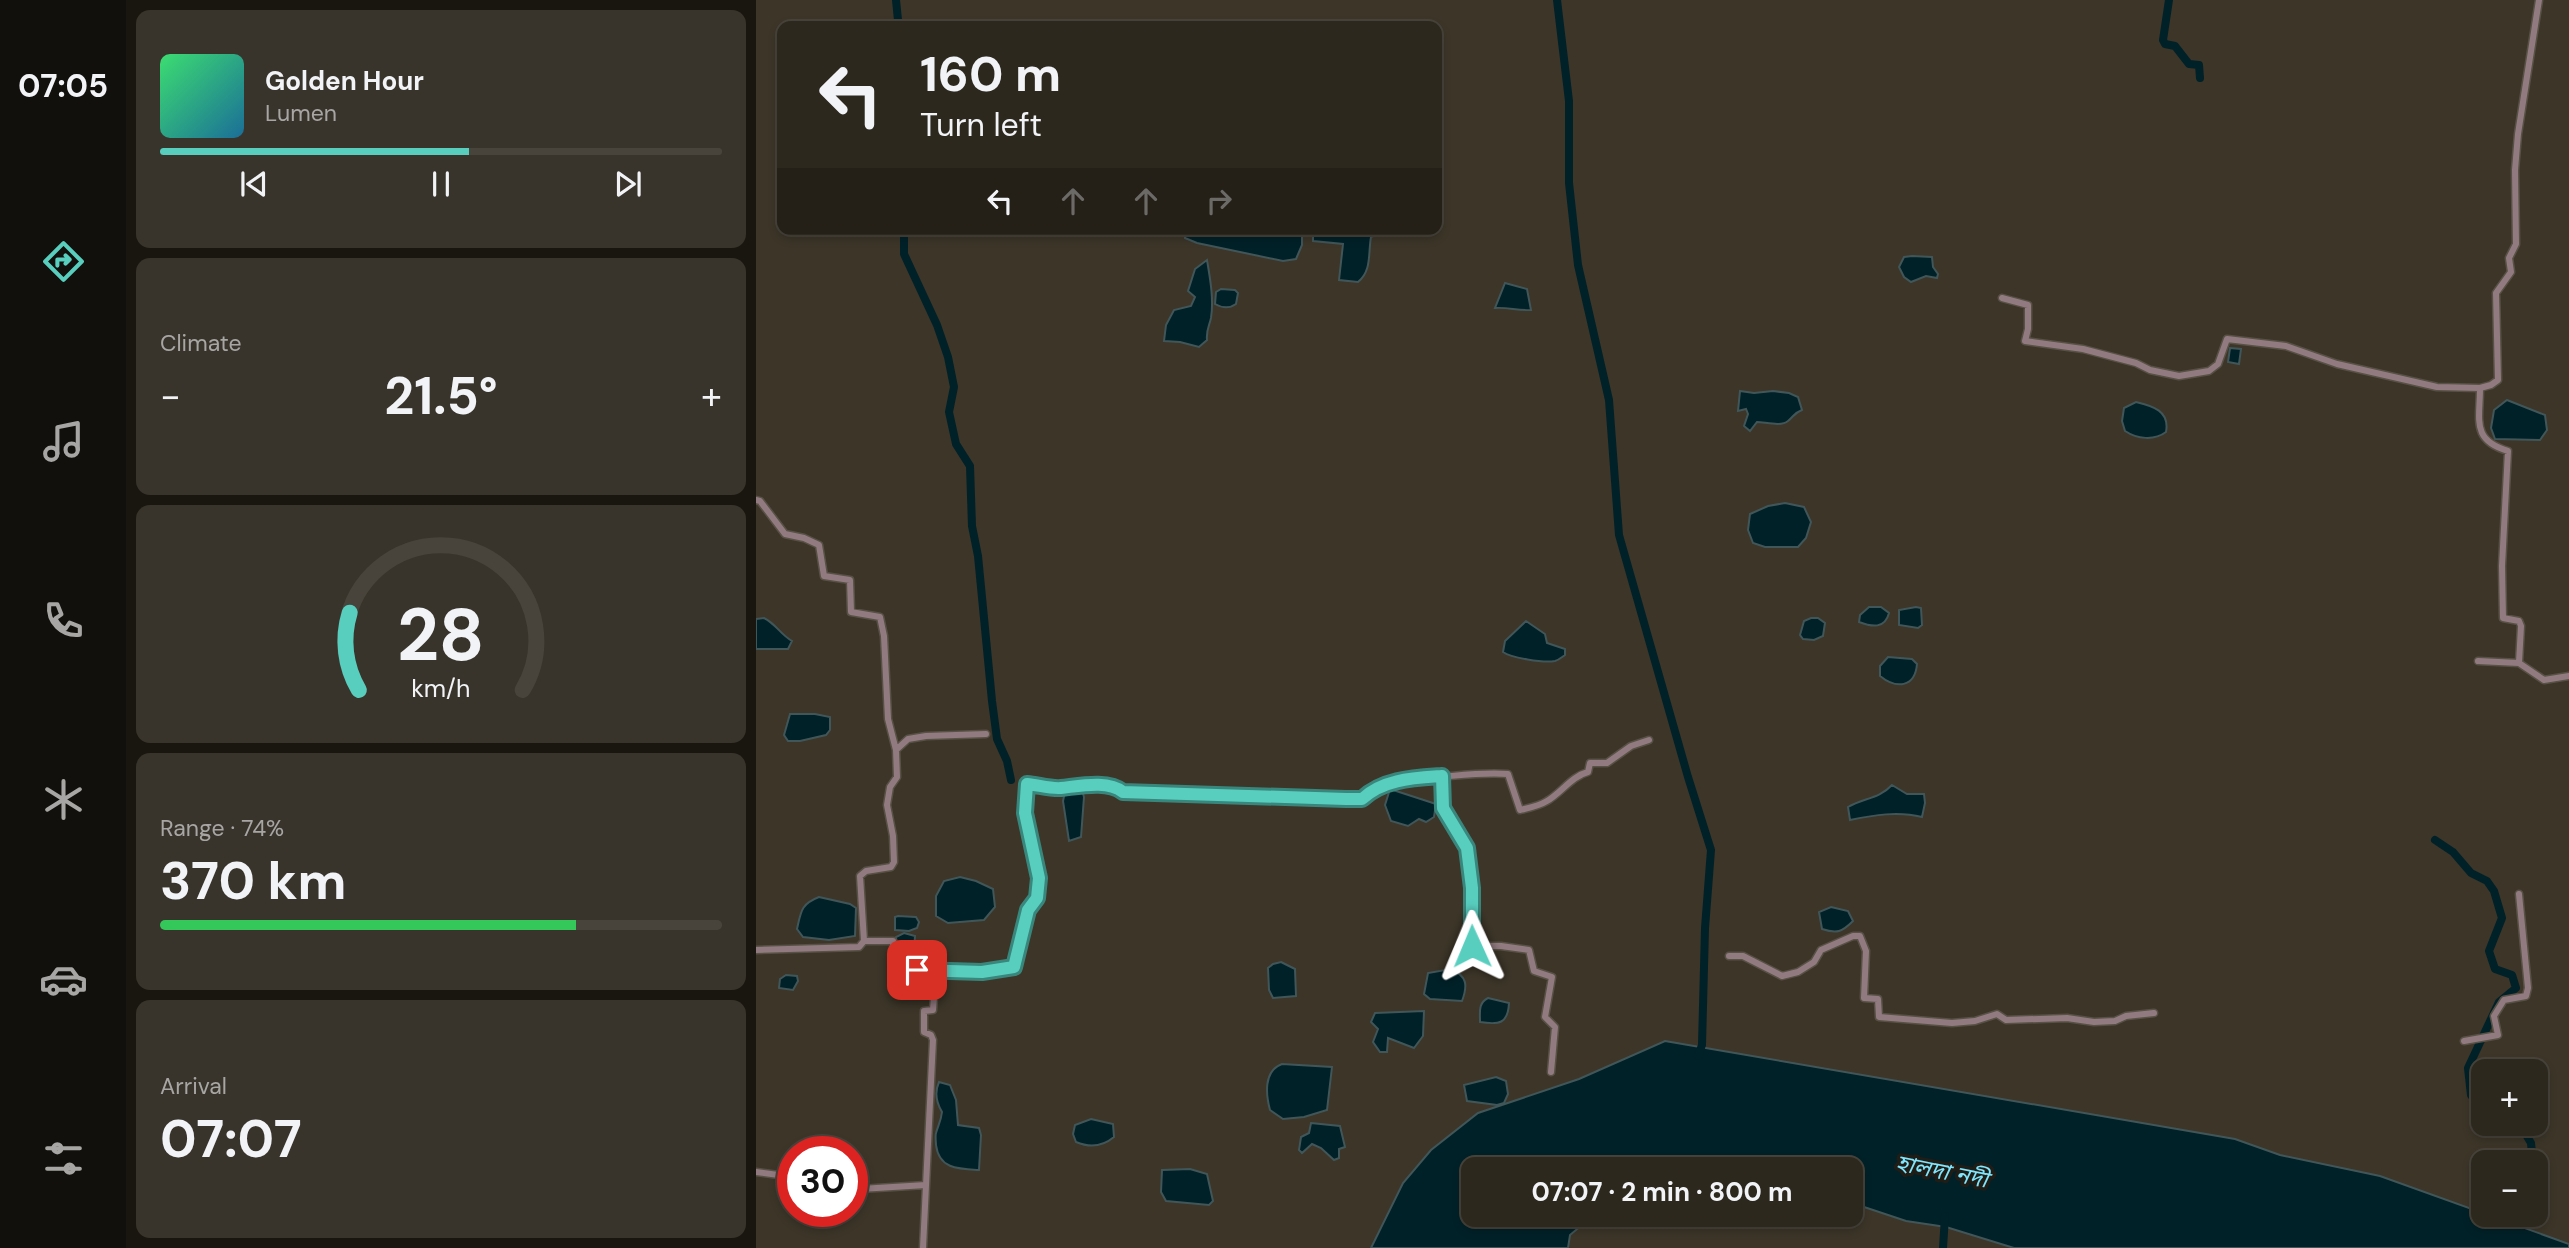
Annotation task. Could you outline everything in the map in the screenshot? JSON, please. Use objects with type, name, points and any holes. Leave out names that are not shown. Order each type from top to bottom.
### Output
[{"type":"street","points":[[2002,298],[2028,305],[2025,341],[2083,349],[2179,376],[2209,371],[2218,364],[2227,339],[2286,345],[2337,364],[2437,387],[2480,388],[2491,385],[2498,380],[2496,293],[2511,272],[2509,258],[2516,244],[2516,156],[2539,0]]},
{"type":"street","points":[[2480,388],[2478,422],[2484,439],[2493,446],[2508,450],[2502,605],[2503,618],[2519,621],[2521,626],[2519,663]]},
{"type":"street","points":[[756,500],[760,501],[785,534],[819,545],[824,576],[850,580],[851,612],[880,617],[884,636],[888,719],[896,750],[897,777],[890,787],[887,806],[893,836],[894,862],[891,867],[866,871],[860,876],[864,941],[859,947],[850,948],[756,950]]},
{"type":"street","points":[[2478,661],[2519,663],[2544,680],[2569,676]]},
{"type":"street","points":[[896,750],[908,739],[986,734]]},
{"type":"street","points":[[864,941],[893,941],[894,971],[997,972],[1014,967],[1028,910],[1037,898],[1039,878],[1025,813],[1027,784],[1060,789],[1071,786],[1109,786],[1123,792],[1362,799],[1372,789],[1415,776],[1508,774],[1520,810],[1545,802],[1580,774],[1588,772],[1590,764],[1607,764],[1631,746],[1650,740]]},
{"type":"street","points":[[1442,776],[1443,808],[1467,848],[1472,888],[1472,946],[1530,950],[1534,971],[1552,978],[1545,1017],[1555,1027],[1552,1072]]},
{"type":"street","points":[[2464,1041],[2498,1035],[2494,1016],[2504,1000],[2526,996],[2528,988],[2519,894]]},
{"type":"street","points":[[1729,956],[1744,956],[1782,976],[1798,972],[1814,962],[1821,950],[1853,936],[1860,936],[1866,951],[1864,998],[1878,999],[1879,1017],[1952,1023],[1975,1021],[1997,1014],[2006,1020],[2015,1021],[2067,1017],[2094,1022],[2115,1021],[2126,1016],[2154,1013]]},
{"type":"street","points":[[923,1248],[933,1040],[931,1035],[924,1032],[925,1011],[933,1010],[936,971]]},
{"type":"street","points":[[756,1172],[777,1175]]},
{"type":"street","points":[[868,1189],[926,1185]]},
{"type":"water","points":[[1185,235],[1302,235],[1302,245],[1296,259],[1283,261],[1197,243],[1185,238]]},
{"type":"water","points":[[1313,235],[1376,235],[1371,237],[1366,273],[1358,282],[1339,280],[1343,244],[1313,241]]},
{"type":"water","points":[[1904,257],[1932,257],[1937,278],[1926,276],[1911,282],[1904,277],[1899,267]]},
{"type":"water","points":[[1207,260],[1212,303],[1207,340],[1199,347],[1164,341],[1166,325],[1174,310],[1191,306],[1195,297],[1188,291],[1195,269]]},
{"type":"water","points":[[1505,283],[1527,289],[1531,310],[1495,308]]},
{"type":"water","points":[[1221,289],[1235,290],[1238,293],[1236,304],[1226,307],[1215,304],[1216,292]]},
{"type":"water","points":[[2230,348],[2241,349],[2239,364],[2228,362]]},
{"type":"water","points":[[1740,391],[1789,393],[1798,397],[1802,410],[1785,423],[1757,422],[1750,431],[1744,426],[1748,414],[1746,409],[1738,411]]},
{"type":"water","points":[[2507,400],[2545,415],[2547,430],[2540,440],[2495,439],[2491,428],[2494,410]]},
{"type":"water","points":[[2136,402],[2163,414],[2167,425],[2166,432],[2146,438],[2125,431],[2122,421],[2124,408]]},
{"type":"water","points":[[1785,503],[1804,507],[1811,522],[1806,538],[1798,547],[1765,547],[1753,543],[1748,530],[1750,514],[1768,506]]},
{"type":"water","points":[[1869,607],[1881,607],[1889,613],[1884,622],[1873,626],[1859,622],[1860,615]]},
{"type":"water","points":[[1921,608],[1922,625],[1918,628],[1899,625],[1899,610]]},
{"type":"water","points":[[764,618],[792,641],[788,649],[756,649],[756,619]]},
{"type":"water","points":[[1818,618],[1825,623],[1823,636],[1814,640],[1803,639],[1800,635],[1804,621]]},
{"type":"water","points":[[1526,621],[1545,634],[1547,643],[1565,649],[1565,655],[1555,661],[1543,661],[1520,658],[1503,652],[1505,641]]},
{"type":"water","points":[[1888,657],[1912,659],[1917,664],[1909,682],[1892,683],[1880,676],[1880,666]]},
{"type":"water","points":[[790,714],[830,717],[830,730],[826,735],[788,741],[784,735]]},
{"type":"water","points":[[1892,785],[1907,794],[1924,794],[1922,817],[1895,814],[1850,820],[1848,807],[1882,793]]},
{"type":"water","points":[[1072,788],[1082,790],[1084,797],[1081,837],[1069,841],[1063,801],[1065,792]]},
{"type":"water","points":[[1390,789],[1436,804],[1434,817],[1426,822],[1419,819],[1408,826],[1391,821],[1385,805]]},
{"type":"water","points":[[960,877],[993,889],[995,907],[984,920],[948,923],[936,916],[936,896],[944,881]]},
{"type":"water","points":[[819,897],[850,904],[856,908],[855,936],[829,940],[803,937],[797,929],[801,913],[805,905]]},
{"type":"water","points":[[1831,907],[1848,911],[1853,921],[1839,931],[1822,929],[1819,912]]},
{"type":"water","points":[[895,917],[916,917],[919,922],[917,928],[909,931],[895,930]]},
{"type":"water","points":[[904,933],[915,936],[913,964],[908,967],[898,963],[896,937]]},
{"type":"water","points":[[1281,962],[1295,969],[1296,996],[1273,998],[1269,990],[1268,968]]},
{"type":"water","points":[[1451,969],[1465,982],[1462,1001],[1430,999],[1424,994],[1428,973]]},
{"type":"water","points":[[786,975],[797,976],[798,981],[793,990],[779,988],[780,979]]},
{"type":"water","points":[[1488,998],[1509,1003],[1507,1015],[1497,1023],[1480,1022],[1481,1005]]},
{"type":"water","points":[[1424,1011],[1423,1036],[1414,1048],[1388,1038],[1387,1052],[1380,1052],[1373,1042],[1378,1029],[1371,1022],[1375,1013]]},
{"type":"water","name":"হালদা নদী","points":[[1665,1041],[2235,1139],[2280,1155],[2380,1176],[2471,1209],[2471,1227],[2522,1227],[2569,1244],[2569,1248],[2014,1248],[1946,1227],[1906,1221],[1863,1207],[1863,1157],[1461,1157],[1461,1227],[1580,1227],[1570,1235],[1568,1248],[1371,1248],[1403,1183],[1431,1150],[1478,1113],[1579,1079]]},
{"type":"water","points":[[1282,1064],[1332,1067],[1327,1110],[1304,1117],[1283,1119],[1270,1110],[1267,1084],[1272,1072]]},
{"type":"water","points":[[1496,1077],[1506,1081],[1508,1094],[1504,1103],[1497,1105],[1467,1101],[1464,1085]]},
{"type":"water","points":[[939,1082],[950,1085],[956,1100],[958,1125],[979,1128],[979,1170],[951,1166],[941,1159],[938,1153],[936,1134],[942,1112],[936,1097]]},
{"type":"water","points":[[1091,1119],[1113,1124],[1114,1137],[1096,1146],[1076,1142],[1073,1134],[1075,1125]]},
{"type":"water","points":[[1311,1123],[1340,1126],[1345,1147],[1339,1149],[1339,1158],[1334,1160],[1312,1144],[1302,1153],[1299,1150],[1301,1137],[1309,1133]]},
{"type":"water","points":[[1190,1169],[1207,1174],[1213,1201],[1209,1205],[1166,1201],[1161,1192],[1162,1170]]},
{"type":"waterway","points":[[896,0],[898,21]]},
{"type":"waterway","points":[[1557,0],[1569,101],[1569,183],[1578,265],[1609,400],[1619,535],[1711,850],[1705,928],[1702,1045],[1698,1056]]},
{"type":"waterway","points":[[2169,0],[2163,40],[2165,44],[2175,46],[2189,64],[2199,65],[2200,78]]},
{"type":"waterway","points":[[904,235],[904,254],[937,325],[948,357],[954,387],[949,412],[956,444],[970,466],[972,526],[978,556],[992,701],[997,739],[1007,761],[1011,780]]},
{"type":"waterway","points":[[2435,840],[2453,852],[2471,873],[2487,881],[2494,891],[2502,918],[2489,951],[2495,969],[2512,975],[2516,988],[2499,1002],[2472,1059]]},
{"type":"waterway","points":[[2471,1062],[2468,1068],[2471,1095]]},
{"type":"waterway","points":[[2527,1136],[2532,1150]]},
{"type":"waterway","points":[[1943,1248],[1945,1216]]},
{"type":"route","points":[[917,970],[997,972],[1014,967],[1028,910],[1037,898],[1039,878],[1025,813],[1027,784],[1060,789],[1071,786],[1109,786],[1123,792],[1362,799],[1372,789],[1415,776],[1442,776],[1443,808],[1467,848],[1472,888],[1472,946]]}]
